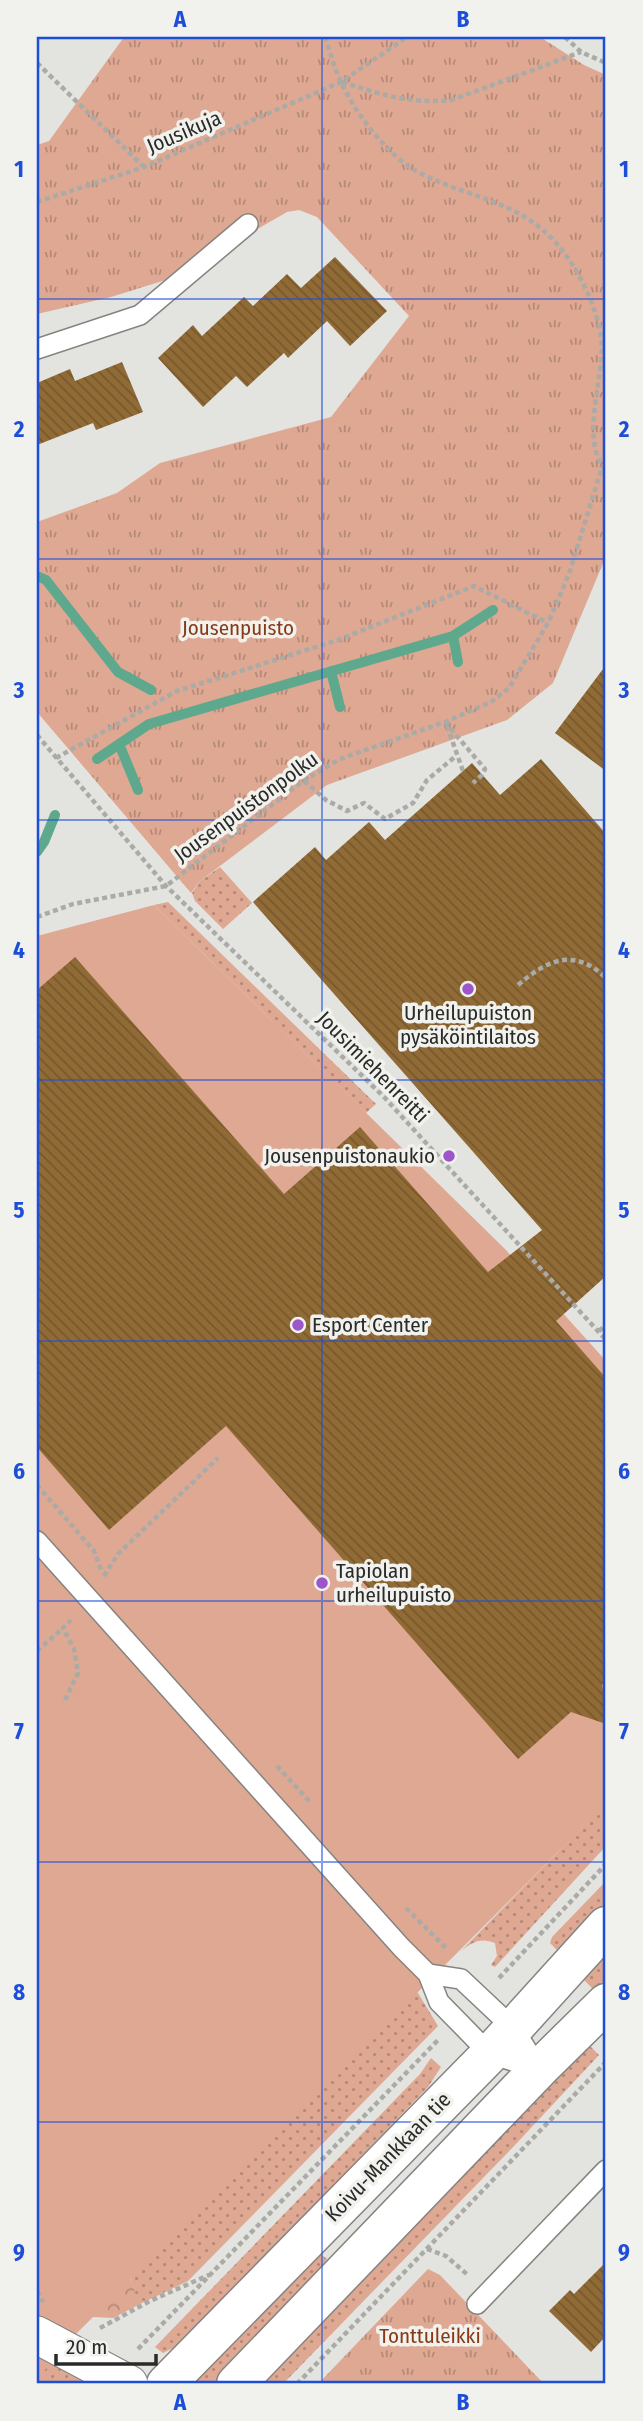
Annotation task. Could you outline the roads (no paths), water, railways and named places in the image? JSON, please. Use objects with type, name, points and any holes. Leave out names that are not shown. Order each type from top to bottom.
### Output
[{"type":"main road","name":"Koivu-Mankkaan tie","points":[[166,2384],[501,2041],[606,1926]]},
{"type":"main road","points":[[236,2384],[606,2003]]},
{"type":"street","points":[[37,2335],[121,2380]]},
{"type":"lane","points":[[37,349],[140,315],[248,224]]},
{"type":"lane","points":[[37,1541],[428,1974],[439,2002],[457,2020],[501,2041],[539,2069]]},
{"type":"lane","points":[[428,1974],[461,1979],[480,1997],[501,2041],[539,2069]]},
{"type":"lane","points":[[482,2299],[606,2170]]},
{"type":"waterway","points":[[37,576],[46,580],[118,672],[151,690]]},
{"type":"waterway","points":[[97,759],[149,724],[453,636],[493,610]]},
{"type":"waterway","points":[[453,636],[458,662]]},
{"type":"waterway","points":[[331,671],[340,707]]},
{"type":"waterway","points":[[119,744],[138,790]]},
{"type":"waterway","points":[[37,852],[55,815]]},
{"type":"place","name":"Urheilupuiston pysäköintilaitos","points":[[468,989]]},
{"type":"place","name":"Jousenpuistonaukio","points":[[449,1156]]},
{"type":"place","name":"Esport Center","points":[[298,1325]]},
{"type":"place","name":"Tapiolan urheilupuisto","points":[[322,1583]]},
{"type":"park label","name":"Jousenpuisto","points":[[238,628]]},
{"type":"park label","name":"Tonttuleikki","points":[[430,2336]]}]
